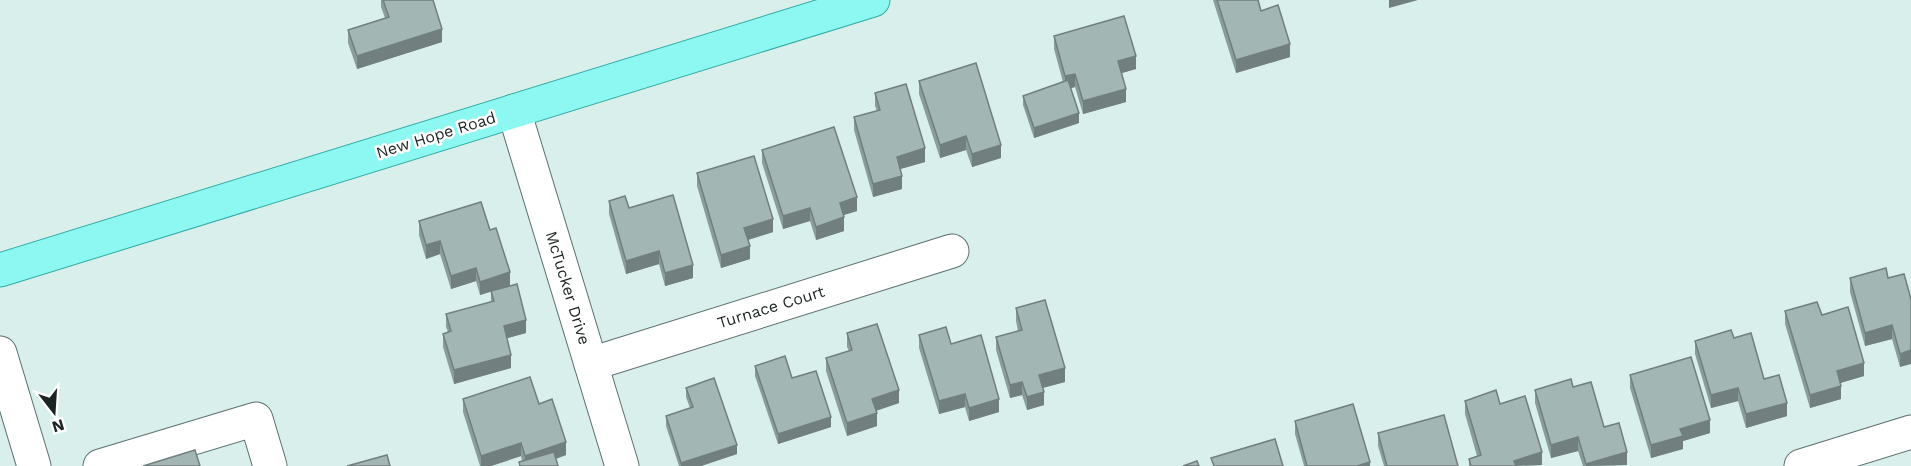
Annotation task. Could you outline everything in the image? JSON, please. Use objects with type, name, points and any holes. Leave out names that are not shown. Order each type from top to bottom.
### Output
[{"type":"main road","name":"New Hope Road","points":[[0,270],[514,111],[813,9],[873,0]]},
{"type":"street","name":"McTucker Drive","points":[[514,111],[622,466]]},
{"type":"street","name":"Turnace Court","points":[[591,363],[952,251]]},
{"type":"street","points":[[0,353],[34,466]]},
{"type":"street","points":[[100,466],[256,419],[270,466]]},
{"type":"street","points":[[1802,466],[1911,432]]},
{"type":"building","points":[[383,0],[433,0],[442,29],[357,56],[348,30],[389,17]]},
{"type":"building","points":[[1217,0],[1258,0],[1261,11],[1278,5],[1290,44],[1236,60]]},
{"type":"building","points":[[1124,16],[1136,56],[1118,61],[1126,89],[1083,101],[1075,74],[1065,76],[1054,36]]},
{"type":"building","points":[[976,63],[1001,145],[972,154],[966,136],[940,145],[919,81]]},
{"type":"building","points":[[1068,80],[1079,113],[1034,128],[1023,96]]},
{"type":"building","points":[[906,84],[925,148],[897,157],[902,176],[873,184],[854,117],[880,110],[875,93]]},
{"type":"building","points":[[834,127],[857,197],[840,203],[844,217],[816,227],[810,208],[783,216],[762,150]]},
{"type":"building","points":[[754,156],[773,219],[744,228],[750,246],[721,255],[697,173]]},
{"type":"building","points":[[673,195],[693,265],[665,273],[659,251],[626,261],[609,201],[625,196],[629,208]]},
{"type":"building","points":[[481,202],[490,230],[496,228],[510,272],[480,282],[476,268],[451,276],[440,241],[426,245],[419,221]]},
{"type":"building","points":[[1886,268],[1888,278],[1904,274],[1911,299],[1911,350],[1900,354],[1892,325],[1865,333],[1850,278]]},
{"type":"building","points":[[517,284],[526,320],[504,326],[511,355],[454,370],[443,334],[451,331],[446,314],[494,301],[491,291]]},
{"type":"building","points":[[1045,300],[1065,368],[1039,375],[1044,392],[1027,397],[1022,382],[1010,385],[996,337],[1022,330],[1016,308]]},
{"type":"building","points":[[1817,302],[1822,315],[1848,307],[1864,363],[1837,371],[1841,386],[1810,395],[1785,311]]},
{"type":"building","points":[[877,324],[899,390],[872,399],[877,413],[847,423],[826,358],[852,350],[847,333]]},
{"type":"building","points":[[946,327],[951,344],[981,335],[999,399],[969,408],[965,394],[939,401],[919,335]]},
{"type":"building","points":[[1731,330],[1734,338],[1751,333],[1764,379],[1779,375],[1787,403],[1746,414],[1738,388],[1711,395],[1695,341]]},
{"type":"building","points":[[785,356],[792,378],[816,371],[831,417],[778,434],[755,366]]},
{"type":"building","points":[[1691,357],[1710,420],[1680,429],[1683,436],[1651,445],[1630,375]]},
{"type":"building","points":[[530,377],[539,404],[552,399],[566,442],[525,456],[521,443],[481,456],[463,399]]},
{"type":"building","points":[[714,378],[737,445],[681,463],[666,416],[693,407],[686,388]]},
{"type":"building","points":[[1571,379],[1573,387],[1591,382],[1604,427],[1619,423],[1627,452],[1586,464],[1578,437],[1551,445],[1535,390]]},
{"type":"building","points":[[1496,390],[1500,404],[1525,396],[1542,452],[1514,461],[1516,466],[1471,466],[1469,459],[1481,455],[1465,401]]},
{"type":"building","points":[[1353,404],[1370,462],[1357,466],[1307,466],[1295,421]]},
{"type":"building","points":[[1444,415],[1458,466],[1387,466],[1378,433]]},
{"type":"building","points":[[1275,439],[1283,466],[1214,466],[1211,458]]},
{"type":"building","points":[[195,450],[200,466],[143,466]]},
{"type":"building","points":[[554,452],[558,466],[520,466],[519,462]]},
{"type":"building","points":[[387,455],[390,466],[347,466]]},
{"type":"building","points":[[1197,461],[1199,466],[1183,466]]}]
